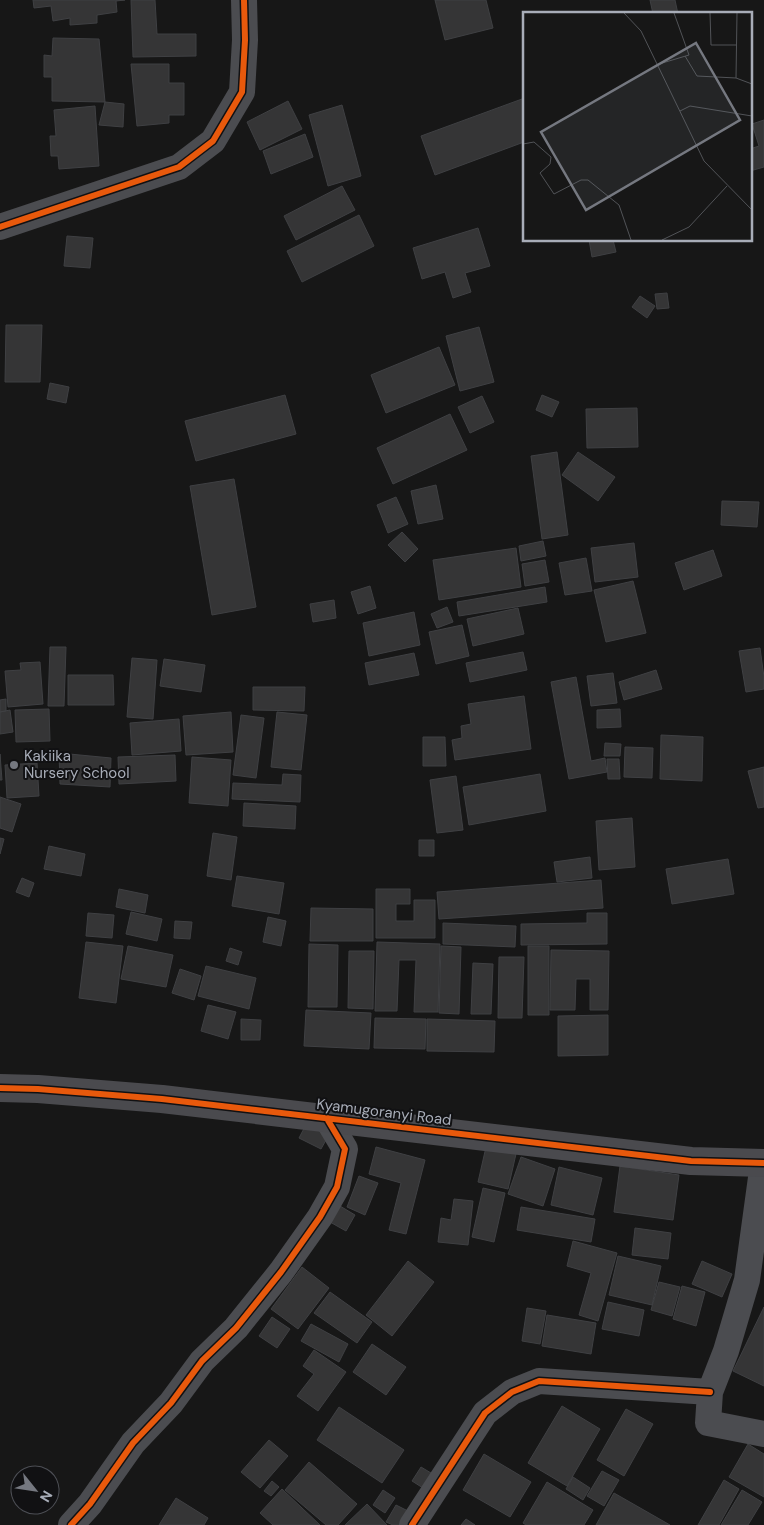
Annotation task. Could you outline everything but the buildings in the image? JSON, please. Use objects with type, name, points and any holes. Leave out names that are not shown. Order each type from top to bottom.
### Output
[{"type":"street","points":[[0,227],[179,167],[214,141],[242,92],[245,40],[244,0]]},
{"type":"street","name":"Kyamugoranyi Road","points":[[0,1088],[38,1089],[162,1099],[691,1161],[763,1163]]},
{"type":"street","points":[[71,1525],[90,1504],[133,1443],[171,1403],[202,1361],[236,1328],[281,1272],[320,1217],[337,1187],[345,1148],[326,1117]]},
{"type":"street","points":[[763,1163],[747,1280],[726,1351],[710,1392],[708,1423],[764,1434]]},
{"type":"street","points":[[412,1525],[485,1413],[512,1392],[539,1381],[710,1392]]},
{"type":"cycle path","points":[[0,227],[179,167],[213,141],[242,92],[245,40],[244,0]]},
{"type":"cycle path","points":[[0,1088],[38,1089],[162,1099],[691,1161],[764,1163]]},
{"type":"cycle path","points":[[71,1525],[90,1504],[133,1443],[171,1403],[202,1361],[236,1328],[281,1272],[320,1217],[337,1187],[345,1149],[326,1117]]},
{"type":"cycle path","points":[[412,1525],[485,1413],[512,1392],[539,1381],[710,1392]]},
{"type":"place","name":"Kakiika Nursery School","points":[[14,765]]}]
